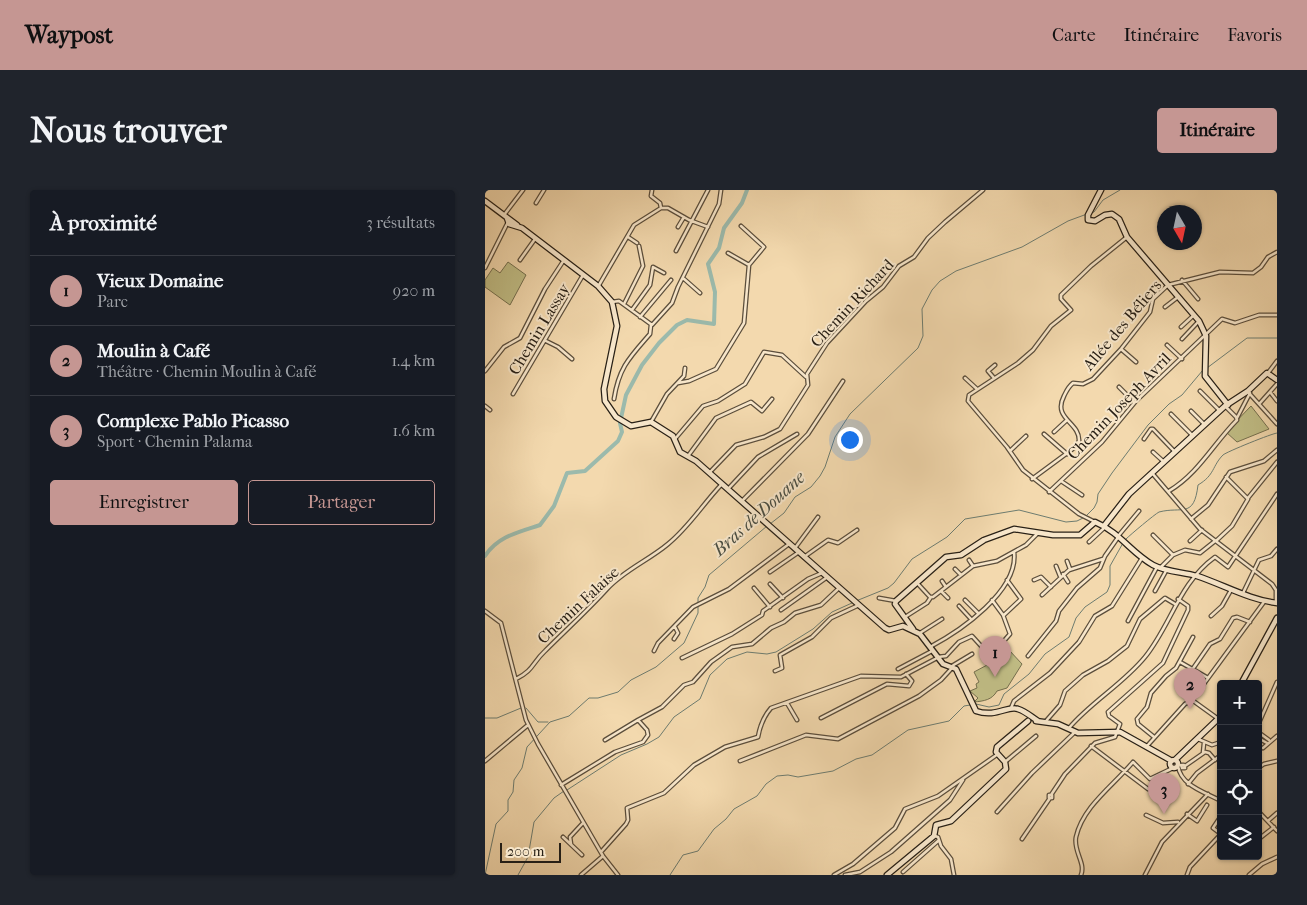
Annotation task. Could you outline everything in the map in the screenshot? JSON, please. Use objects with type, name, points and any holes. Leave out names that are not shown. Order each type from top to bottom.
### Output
[{"type":"main road","points":[[1101,190],[1089,213],[1088,220],[1091,222],[1105,215],[1112,214],[1119,218],[1127,237],[1199,321],[1206,336],[1205,376],[1226,406]]},
{"type":"main road","points":[[486,203],[510,222],[536,238],[598,286],[613,303],[617,326],[604,389],[607,405],[616,417],[626,424],[633,426],[651,422],[675,439],[680,452],[709,473],[797,550],[838,589],[887,630],[903,626],[919,634],[943,664],[952,666],[964,684],[976,711],[991,714],[1019,709],[1028,718],[1075,732],[1118,731],[1147,746],[1174,764],[1217,719]]},
{"type":"main road","points":[[1104,526],[1129,494],[1220,411],[1249,392],[1268,373],[1277,380]]},
{"type":"main road","points":[[913,630],[895,604],[896,601],[918,584],[946,557],[961,555],[985,540],[1014,529],[1038,533],[1080,535],[1095,522],[1120,536],[1142,558],[1159,567],[1195,576],[1265,602],[1276,603]]},
{"type":"main road","points":[[1243,680],[1277,618]]},
{"type":"main road","points":[[887,875],[934,835],[936,825],[951,821],[1006,769],[1005,762],[997,754],[996,749],[999,744],[1028,718]]},
{"type":"street","points":[[485,268],[486,261],[510,222],[523,190]]},
{"type":"street","points":[[537,203],[544,190]]},
{"type":"street","points":[[652,190],[651,196],[660,203],[661,208]]},
{"type":"street","points":[[676,252],[708,190]]},
{"type":"street","points":[[650,325],[672,303],[719,204],[721,190]]},
{"type":"street","name":"Chemin Richard","points":[[709,473],[736,445],[764,437],[780,429],[808,385],[806,377],[827,343],[866,301],[883,287],[899,266],[915,257],[939,227],[983,190]]},
{"type":"street","points":[[598,286],[636,223],[661,208],[668,208],[708,227]]},
{"type":"street","points":[[678,227],[684,217]]},
{"type":"street","points":[[678,383],[689,381],[716,369],[743,326],[749,265],[764,247],[741,226]]},
{"type":"street","points":[[622,304],[643,266],[638,245],[627,237]]},
{"type":"street","points":[[1095,522],[1084,517],[1032,479],[968,401],[969,395],[1018,363],[1033,350],[1051,326],[1071,310],[1061,299],[1061,295],[1091,266],[1127,237]]},
{"type":"street","points":[[520,260],[536,238]]},
{"type":"street","name":"Allée des Béliers","points":[[1032,479],[1074,448],[1079,438],[1062,413],[1061,402],[1068,387],[1073,383],[1083,384],[1093,379],[1121,349],[1150,312],[1153,299],[1168,285],[1220,272],[1253,273],[1261,267],[1265,259],[1277,252]]},
{"type":"street","points":[[728,253],[749,265]]},
{"type":"street","points":[[485,371],[502,350],[520,338],[545,290],[564,260]]},
{"type":"street","points":[[632,311],[650,285],[653,267],[664,273]]},
{"type":"street","name":"Chemin Lassay","points":[[513,394],[583,275]]},
{"type":"street","points":[[683,278],[700,293]]},
{"type":"street","points":[[640,317],[671,280]]},
{"type":"street","points":[[1182,280],[1198,300]]},
{"type":"street","points":[[1165,307],[1178,297]]},
{"type":"street","points":[[613,303],[622,304],[650,325],[651,334],[632,352],[619,375],[614,399]]},
{"type":"street","points":[[1181,327],[1194,315]]},
{"type":"street","name":"Chemin Joseph Avril","points":[[1049,492],[1102,442],[1134,402],[1224,318],[1231,323],[1259,315],[1277,315]]},
{"type":"street","points":[[1182,338],[1199,321]]},
{"type":"street","points":[[545,340],[558,347],[572,360]]},
{"type":"street","points":[[1167,345],[1182,359]]},
{"type":"street","points":[[1121,349],[1136,362]]},
{"type":"street","points":[[675,439],[703,406],[740,389],[766,351],[782,355],[806,377]]},
{"type":"street","points":[[1268,373],[1277,361]]},
{"type":"street","points":[[994,378],[986,371],[995,365]]},
{"type":"street","points":[[651,422],[666,396],[683,376],[685,368]]},
{"type":"street","points":[[965,378],[977,389]]},
{"type":"street","points":[[741,502],[808,434],[843,381]]},
{"type":"street","points":[[1260,403],[1277,384]]},
{"type":"street","points":[[1119,388],[1134,402]]},
{"type":"street","points":[[1200,391],[1220,411]]},
{"type":"street","points":[[1169,491],[1201,464],[1237,418],[1249,392],[1277,424]]},
{"type":"street","points":[[1270,392],[1277,401]]},
{"type":"street","points":[[688,456],[716,418],[750,402],[763,412],[772,400]]},
{"type":"street","points":[[485,406],[490,410]]},
{"type":"street","points":[[1226,406],[1237,418]]},
{"type":"street","points":[[1191,411],[1205,425]]},
{"type":"street","points":[[1171,414],[1193,436]]},
{"type":"street","points":[[1053,432],[1067,420]]},
{"type":"street","points":[[1144,439],[1153,429],[1175,452]]},
{"type":"street","points":[[727,490],[759,457],[797,434]]},
{"type":"street","points":[[1044,434],[1067,454]]},
{"type":"street","points":[[1010,452],[1026,436]]},
{"type":"street","points":[[1191,519],[1211,501],[1232,471],[1263,461],[1277,450]]},
{"type":"street","points":[[1153,452],[1164,462]]},
{"type":"street","points":[[1128,621],[1159,567],[1173,555],[1185,550],[1200,553],[1216,541],[1232,526],[1249,498],[1277,462]]},
{"type":"street","points":[[1152,473],[1202,530],[1274,587],[1276,603]]},
{"type":"street","points":[[1226,477],[1249,498]]},
{"type":"street","points":[[1061,481],[1082,496]]},
{"type":"street","name":"Chemin Falaise","points":[[516,679],[529,672],[544,651],[597,602],[608,588],[672,541],[694,519],[703,504],[721,485]]},
{"type":"street","points":[[1068,730],[1144,659],[1178,599],[1195,576],[1214,557],[1219,558],[1227,567],[1277,494]]},
{"type":"street","points":[[1028,656],[1056,621],[1059,611],[1077,588],[1101,568],[1103,559],[1139,511]]},
{"type":"street","points":[[770,572],[797,550],[818,517]]},
{"type":"street","points":[[1089,542],[1104,526]]},
{"type":"street","points":[[804,557],[828,540],[838,543],[857,530]]},
{"type":"street","points":[[1190,541],[1202,530]]},
{"type":"street","points":[[905,617],[927,603],[931,597],[972,566],[979,563],[992,563],[1014,552],[1026,545],[1038,533]]},
{"type":"street","points":[[1153,535],[1173,555]]},
{"type":"street","points":[[654,651],[658,643],[696,605],[729,589],[789,544]]},
{"type":"street","points":[[1243,593],[1259,560],[1271,556],[1277,549]]},
{"type":"street","points":[[898,669],[957,632],[1003,590],[1014,564],[1014,552]]},
{"type":"street","points":[[1011,709],[1014,701],[1051,673],[1079,642],[1095,616],[1112,606],[1142,558]]},
{"type":"street","points":[[1042,595],[1062,575],[1070,570],[1103,559]]},
{"type":"street","points":[[969,560],[975,571]]},
{"type":"street","points":[[1067,561],[1070,570]]},
{"type":"street","points":[[1056,566],[1069,582]]},
{"type":"street","points":[[955,569],[967,578]]},
{"type":"street","points":[[1155,591],[1167,569]]},
{"type":"street","points":[[682,658],[732,634],[756,619],[808,579],[822,573]]},
{"type":"street","points":[[1034,580],[1041,577],[1051,586]]},
{"type":"street","points":[[781,610],[826,578]]},
{"type":"street","points":[[1003,615],[1021,598],[1007,580]]},
{"type":"street","points":[[942,581],[946,587]]},
{"type":"street","points":[[770,584],[783,598]]},
{"type":"street","points":[[918,584],[931,597]]},
{"type":"street","points":[[754,588],[770,607]]},
{"type":"street","points":[[1211,616],[1222,606],[1231,588]]},
{"type":"street","points":[[605,740],[662,707],[684,685],[693,682],[711,662],[732,647],[752,644],[771,628],[784,622],[795,613],[821,605],[838,589]]},
{"type":"street","points":[[941,591],[947,598]]},
{"type":"street","points":[[879,598],[896,601]]},
{"type":"street","points":[[1045,722],[1060,705],[1065,691],[1080,677],[1108,660],[1129,643],[1139,621],[1145,614],[1156,608],[1165,598],[1175,604]]},
{"type":"street","points":[[1022,839],[1065,774],[1091,746],[1099,741],[1112,739],[1118,731],[1121,724],[1109,716],[1108,712],[1163,663],[1189,610],[1178,599]]},
{"type":"street","points":[[965,600],[978,613]]},
{"type":"street","points":[[992,600],[1003,615],[1009,634],[1003,642]]},
{"type":"street","points":[[1147,746],[1185,704],[1192,700],[1265,602]]},
{"type":"street","points":[[775,671],[782,668],[780,655],[812,637],[831,618],[858,604]]},
{"type":"street","points":[[959,606],[971,619]]},
{"type":"street","points":[[485,611],[501,623],[528,724],[583,824],[603,856],[618,875]]},
{"type":"street","points":[[1192,670],[1210,644],[1220,639],[1233,618],[1237,617],[1250,622]]},
{"type":"street","points":[[919,634],[942,619]]},
{"type":"street","points":[[674,639],[678,633],[675,627]]},
{"type":"street","points":[[601,852],[626,824],[628,820],[626,810],[629,806],[664,793],[694,765],[725,747],[758,737],[759,725],[766,718],[769,709],[861,676],[899,677],[936,657],[946,656],[959,642],[973,636],[982,647]]},
{"type":"street","points":[[1154,737],[1138,724],[1137,719],[1147,707],[1151,693],[1179,662],[1193,637]]},
{"type":"street","points":[[740,761],[806,735],[838,739],[919,696],[941,680],[952,666],[972,654]]},
{"type":"street","points":[[1179,662],[1208,678]]},
{"type":"street","points":[[821,718],[887,684],[909,686],[911,681],[906,674]]},
{"type":"street","points":[[1262,716],[1277,682]]},
{"type":"street","points":[[1192,700],[1217,716]]},
{"type":"street","points":[[787,702],[797,720]]},
{"type":"street","points":[[561,785],[615,752],[643,742],[648,735],[647,730],[638,720]]},
{"type":"street","points":[[485,761],[528,724]]},
{"type":"street","points":[[997,812],[1032,772],[1075,732]]},
{"type":"street","points":[[1005,762],[1036,736]]},
{"type":"street","points":[[1262,736],[1268,742]]},
{"type":"street","points":[[1263,748],[1277,736]]},
{"type":"street","points":[[1198,739],[1204,743],[1213,745],[1217,744]]},
{"type":"street","points":[[1262,740],[1268,742]]},
{"type":"street","points":[[1203,753],[1204,743]]},
{"type":"street","points":[[1091,746],[1148,789]]},
{"type":"street","points":[[1185,766],[1203,753],[1209,753],[1215,760],[1195,775],[1188,784]]},
{"type":"street","points":[[833,875],[853,864],[895,828],[905,810],[938,796],[965,779],[997,754]]},
{"type":"street","points":[[1262,765],[1277,761]]},
{"type":"street","points":[[1081,875],[1083,867],[1077,854],[1076,839],[1080,826],[1101,795],[1118,780],[1133,762],[1150,778],[1167,770],[1174,764],[1188,784],[1217,799]]},
{"type":"street","points":[[845,875],[860,872],[891,852],[950,800],[965,779]]},
{"type":"street","points":[[1145,875],[1162,842],[1174,827],[1208,794]]},
{"type":"street","points":[[1187,814],[1197,821],[1207,805]]},
{"type":"street","points":[[1269,820],[1277,813]]},
{"type":"street","points":[[1262,814],[1277,831]]},
{"type":"street","points":[[1146,815],[1163,823],[1180,822]]},
{"type":"street","points":[[582,856],[563,836],[570,836],[583,824]]},
{"type":"street","points":[[1171,824],[1174,827]]},
{"type":"street","points":[[1262,836],[1273,827]]},
{"type":"street","points":[[934,835],[938,837],[938,841],[951,859],[954,875]]},
{"type":"street","points":[[570,836],[572,845]]},
{"type":"street","points":[[1187,875],[1190,867],[1217,838]]},
{"type":"street","points":[[903,872],[938,841]]},
{"type":"street","points":[[581,875],[603,856]]},
{"type":"street","points":[[1249,875],[1262,864],[1277,857]]},
{"type":"shaded area","points":[[508,262],[526,275],[510,305],[485,287],[485,280],[493,268],[500,273]]},
{"type":"shaded area","points":[[1251,406],[1269,429],[1237,442],[1226,432]]},
{"type":"shaded area","points":[[1009,650],[1022,664],[1007,688],[997,691],[987,699],[974,702],[978,698],[970,691],[977,688],[976,684],[979,682],[974,672],[989,664],[989,660]]},
{"type":"waterway","points":[[485,556],[490,549],[503,539],[540,525],[554,506],[567,473],[585,471],[618,441],[622,432],[620,423],[626,395],[642,365],[659,343],[677,325],[687,320],[714,324],[715,292],[708,264],[719,248],[724,228],[742,203],[747,190]]},
{"type":"waterway","name":"Bras de Douane","points":[[1090,213],[1094,212],[1103,200],[1120,190]]},
{"type":"waterway","name":"Bras de Douane","points":[[770,524],[784,513],[795,497],[811,487],[820,476],[835,437],[850,414],[918,348],[923,336],[922,309],[932,290],[940,281],[956,271],[1022,247],[1068,221],[1087,214]]},
{"type":"waterway","points":[[1207,368],[1247,338],[1277,338]]},
{"type":"waterway","points":[[1086,516],[1094,508],[1098,494],[1112,473],[1148,425],[1169,404],[1182,395],[1203,370]]},
{"type":"waterway","points":[[1126,539],[1159,512],[1190,507],[1196,496],[1198,485],[1208,478],[1223,455],[1277,433]]},
{"type":"waterway","points":[[856,601],[888,588],[912,559],[947,537],[965,519],[1019,510],[1066,522],[1077,521],[1083,518]]},
{"type":"waterway","name":"Bras de Douane","points":[[485,875],[496,824],[508,811],[508,800],[513,792],[514,780],[522,768],[527,747],[550,722],[569,716],[589,698],[598,698],[618,692],[631,680],[656,667],[684,643],[698,613],[698,598],[705,587],[709,575],[767,526]]},
{"type":"waterway","points":[[670,875],[683,855],[698,851],[714,829],[734,809],[757,796],[766,784],[777,776],[788,775],[798,777],[833,771],[856,759],[872,755],[908,730],[949,721],[964,706],[976,704],[989,707],[999,705],[1004,694],[1029,674],[1045,654],[1069,637],[1076,618],[1085,607],[1107,592],[1110,585],[1110,566],[1123,543]]},
{"type":"waterway","points":[[567,790],[621,755],[659,737],[674,717],[700,699],[710,675],[727,659],[747,652],[767,654],[776,652],[813,629],[832,612],[852,603]]},
{"type":"waterway","points":[[485,718],[497,718],[521,708]]},
{"type":"waterway","points":[[526,708],[538,722],[548,722]]},
{"type":"waterway","points":[[518,875],[528,857],[534,822],[554,798],[564,791]]},
{"type":"place","name":"Vieux Domaine","points":[[995,677]]},
{"type":"place","name":"Moulin à Café","points":[[1190,709]]},
{"type":"place","name":"Complexe Pablo Picasso","points":[[1164,814]]}]
